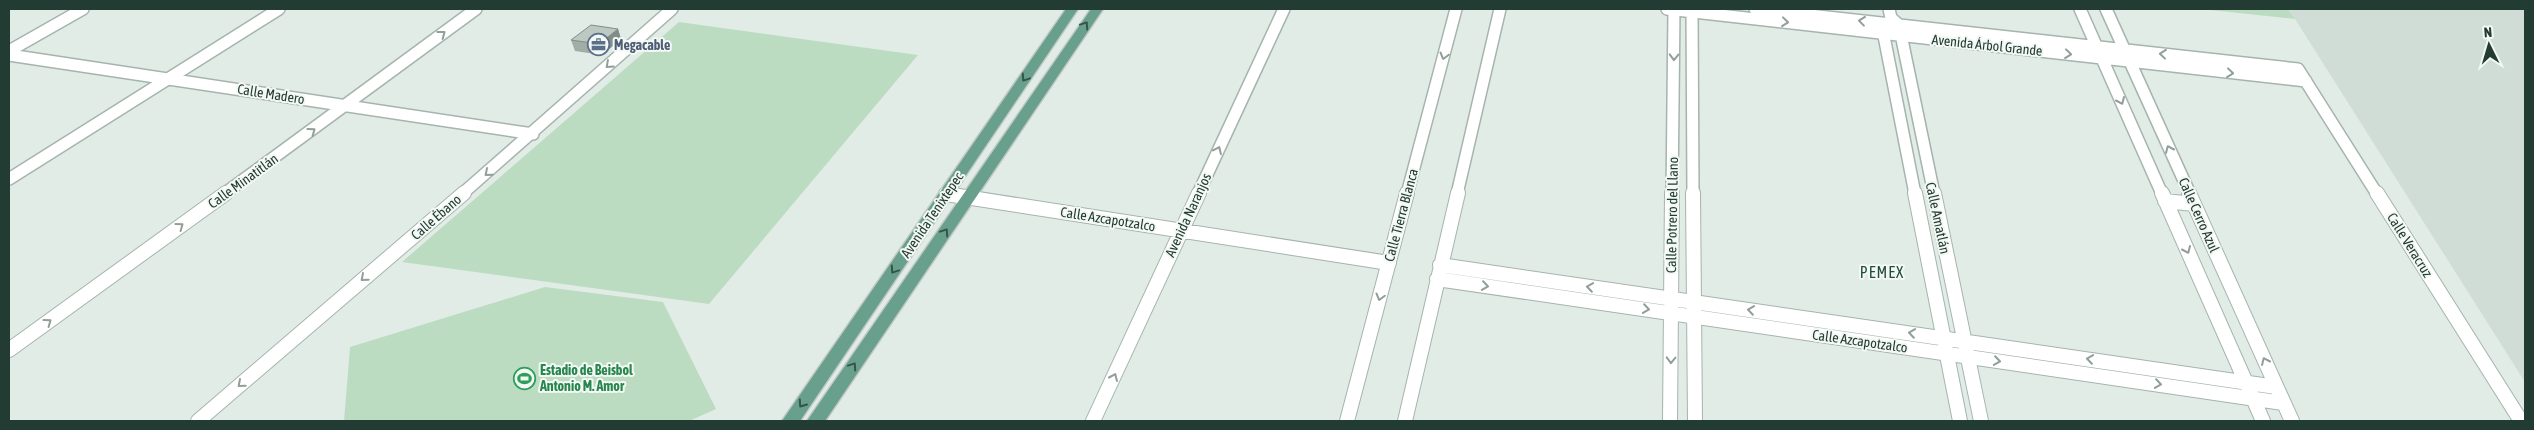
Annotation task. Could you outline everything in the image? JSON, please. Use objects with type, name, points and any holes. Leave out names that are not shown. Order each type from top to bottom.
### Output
[{"type":"main road","name":"Avenida Tenixtepec","points":[[791,421],[1072,9]]},
{"type":"main road","name":"Avenida Tenixtepec","points":[[816,421],[1097,9]]},
{"type":"main road","points":[[1044,50],[1067,53]]},
{"type":"main road","points":[[817,383],[839,388]]},
{"type":"street","points":[[9,51],[83,9]]},
{"type":"street","points":[[9,179],[279,9]]},
{"type":"street","name":"Calle Minatitlán","points":[[9,350],[346,106],[476,9]]},
{"type":"street","name":"Calle Ébano","points":[[198,421],[533,134],[672,9]]},
{"type":"street","name":"Avenida Naranjos","points":[[1094,421],[1180,230],[1284,9]]},
{"type":"street","name":"Calle Tierra Blanca","points":[[1347,421],[1456,9]]},
{"type":"street","points":[[1405,421],[1500,9]]},
{"type":"street","name":"Avenida Árbol Grande","points":[[1672,9],[1763,12],[1891,24],[2306,81]]},
{"type":"street","name":"Calle Potrero del Llano","points":[[1670,421],[1672,9]]},
{"type":"street","name":"Calle Cerro Azul","points":[[2095,19],[2106,9]]},
{"type":"street","name":"Calle Potrero del Llano","points":[[1692,10],[1695,421]]},
{"type":"street","name":"Calle Cerro Azul","points":[[2095,19],[2100,52],[2263,421]]},
{"type":"street","name":"Calle Cerro Azul","points":[[2095,19],[2127,56],[2292,421]]},
{"type":"street","name":"Calle Amatlán","points":[[1891,24],[1942,338],[1960,421]]},
{"type":"street","name":"Calle Amatlán","points":[[1891,24],[1981,421]]},
{"type":"street","name":"Calle Madero","points":[[9,55],[533,134]]},
{"type":"street","name":"Avenida Árbol Grande","points":[[2127,56],[2298,69]]},
{"type":"street","name":"Calle Veracruz","points":[[2298,69],[2521,421]]},
{"type":"street","name":"Calle Azcapotzalco","points":[[946,194],[1389,263]]},
{"type":"street","points":[[2165,201],[2194,204]]},
{"type":"street","name":"Calle Azcapotzalco","points":[[1438,272],[1694,302],[2276,387]]},
{"type":"street","name":"Calle Azcapotzalco","points":[[1438,272],[1671,313],[2284,403]]},
{"type":"shaded area","points":[[2288,9],[2525,9],[2525,382],[2295,19]]},
{"type":"green space","points":[[2201,9],[2288,9],[2295,19]]},
{"type":"green space","points":[[679,22],[918,55],[709,304],[402,262]]},
{"type":"green space","name":"Estadio de Beisbol Antonio M. Amor","points":[[545,287],[663,302],[716,409],[689,421],[344,421],[350,347]]},
{"type":"building","points":[[591,25],[618,29],[599,44],[571,40]]},
{"type":"place","name":"Megacable","points":[[598,45]]},
{"type":"place","name":"Estadio de Beisbol Antonio M. Amor","points":[[524,378]]},
{"type":"district","name":"PEMEX","points":[[1882,272]]}]
